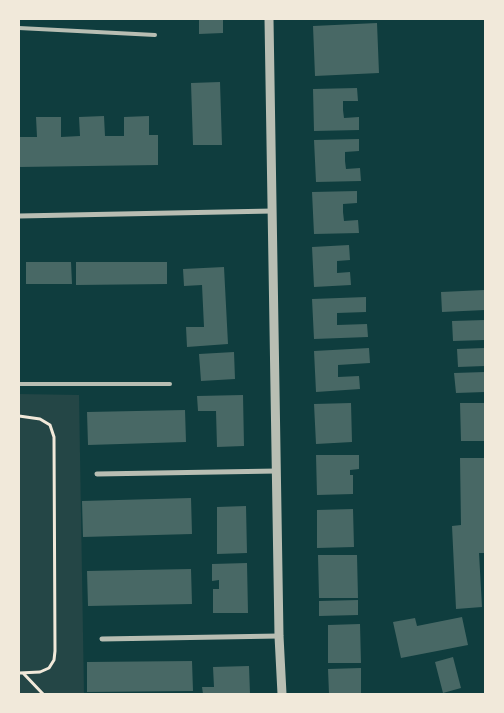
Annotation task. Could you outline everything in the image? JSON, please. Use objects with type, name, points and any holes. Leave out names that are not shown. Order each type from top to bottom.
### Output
[{"type":"street","points":[[269,19],[278,471],[279,636],[282,694]]},
{"type":"street","points":[[19,216],[273,211]]},
{"type":"street","points":[[97,474],[278,471]]},
{"type":"street","points":[[102,639],[279,636]]},
{"type":"lane","points":[[19,28],[155,35]]},
{"type":"lane","points":[[19,384],[170,384]]},
{"type":"path","points":[[19,416],[40,419],[50,425],[54,437],[54,660],[49,668],[40,672],[21,673]]},
{"type":"path","points":[[21,673],[43,694]]},
{"type":"shaded area","points":[[19,394],[79,395],[84,694],[19,694]]},
{"type":"building","points":[[199,19],[223,19],[223,33],[199,34]]},
{"type":"building","points":[[377,23],[379,73],[315,76],[313,26]]},
{"type":"building","points":[[220,82],[222,145],[193,145],[191,83]]},
{"type":"building","points":[[357,88],[358,101],[343,101],[343,110],[344,118],[359,117],[359,130],[314,131],[313,89]]},
{"type":"building","points":[[104,116],[105,136],[124,136],[124,117],[149,116],[149,135],[158,135],[158,165],[19,167],[19,137],[37,137],[36,117],[61,117],[61,137],[80,136],[79,117]]},
{"type":"building","points":[[359,139],[359,151],[345,152],[345,161],[346,169],[360,168],[361,181],[316,182],[314,140]]},
{"type":"building","points":[[357,191],[357,203],[343,204],[343,212],[344,221],[358,220],[359,233],[314,234],[312,192]]},
{"type":"building","points":[[349,245],[350,260],[337,261],[337,273],[350,272],[351,285],[314,287],[312,247]]},
{"type":"building","points":[[26,262],[71,262],[72,284],[26,284]]},
{"type":"building","points":[[76,262],[167,262],[167,284],[76,285]]},
{"type":"building","points":[[224,267],[228,344],[187,347],[186,327],[204,327],[202,285],[184,286],[183,269]]},
{"type":"building","points":[[485,290],[485,310],[442,312],[441,292]]},
{"type":"building","points":[[366,297],[366,312],[337,313],[337,325],[367,324],[368,337],[314,339],[312,299]]},
{"type":"building","points":[[485,320],[485,340],[453,341],[452,321]]},
{"type":"building","points":[[369,348],[370,363],[338,365],[338,377],[359,376],[360,389],[316,392],[314,351]]},
{"type":"building","points":[[485,348],[485,366],[458,367],[457,349]]},
{"type":"building","points":[[234,352],[235,379],[201,381],[199,354]]},
{"type":"building","points":[[485,372],[485,392],[456,393],[454,373]]},
{"type":"building","points":[[243,395],[244,446],[217,447],[216,411],[198,411],[197,396]]},
{"type":"building","points":[[351,403],[352,442],[316,444],[314,404]]},
{"type":"building","points":[[460,403],[485,403],[485,441],[461,441]]},
{"type":"building","points":[[185,410],[186,442],[88,445],[87,412]]},
{"type":"building","points":[[316,455],[359,455],[359,469],[350,470],[350,475],[353,475],[353,494],[317,495]]},
{"type":"building","points":[[460,458],[485,458],[485,553],[479,553],[482,607],[456,609],[452,526],[461,525]]},
{"type":"building","points":[[191,498],[192,534],[83,537],[82,501]]},
{"type":"building","points":[[246,506],[247,553],[217,554],[217,507]]},
{"type":"building","points":[[353,509],[354,547],[317,548],[317,510]]},
{"type":"building","points":[[318,555],[357,555],[358,598],[319,598]]},
{"type":"building","points":[[247,563],[248,613],[213,613],[213,589],[219,589],[219,580],[212,581],[212,564]]},
{"type":"building","points":[[191,569],[192,604],[88,606],[87,571]]},
{"type":"building","points":[[358,600],[358,615],[319,616],[319,601]]},
{"type":"building","points":[[462,617],[468,645],[401,658],[393,622],[415,618],[417,626]]},
{"type":"building","points":[[360,624],[361,663],[328,663],[328,625]]},
{"type":"building","points":[[453,657],[461,688],[443,693],[435,662]]},
{"type":"building","points":[[192,661],[193,691],[87,692],[87,662]]},
{"type":"building","points":[[249,666],[250,694],[203,694],[202,687],[214,687],[213,667]]},
{"type":"building","points":[[361,668],[361,694],[329,694],[328,669]]}]
